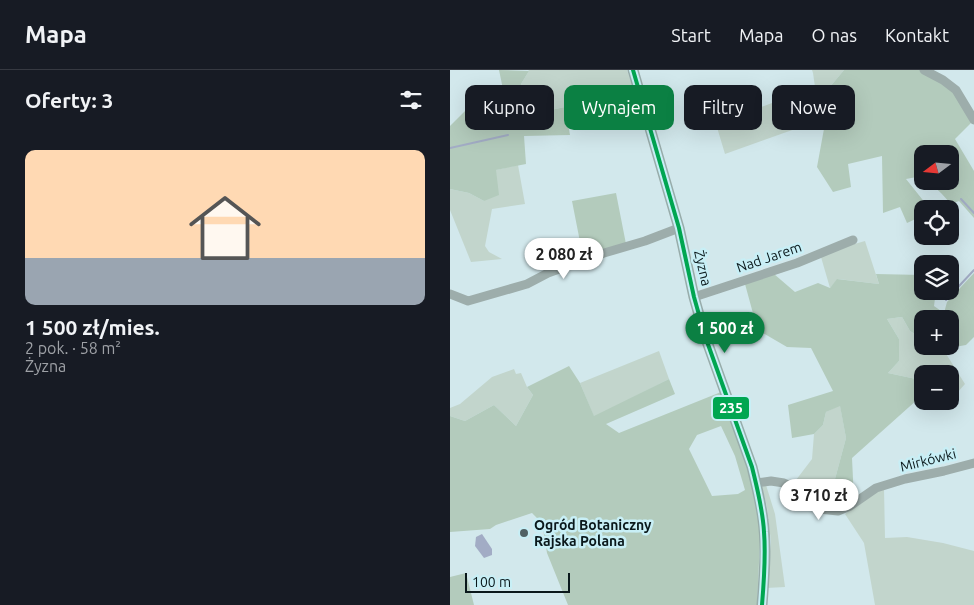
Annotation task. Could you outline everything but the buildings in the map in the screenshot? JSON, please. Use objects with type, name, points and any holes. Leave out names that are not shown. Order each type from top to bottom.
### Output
[{"type":"street","name":"Żyzna","points":[[633,70],[679,228],[694,297],[705,336],[756,483],[763,521],[762,605]]},
{"type":"street","points":[[924,70],[943,80],[956,90],[974,120]]},
{"type":"street","points":[[450,294],[468,301],[494,294],[527,284],[548,272],[679,228]]},
{"type":"street","name":"Nad Jarem","points":[[694,297],[798,263],[852,240]]},
{"type":"street","name":"Mirkówki","points":[[756,483],[770,481],[784,483],[793,487],[807,502],[819,509],[838,511],[850,506],[876,488],[974,462]]},
{"type":"green space","points":[[499,70],[529,71],[521,85],[502,85]]},
{"type":"green space","points":[[627,70],[632,85],[564,85],[564,107],[554,109],[554,85],[521,85],[529,71]]},
{"type":"green space","points":[[812,70],[844,70],[832,85],[815,85]]},
{"type":"green space","points":[[844,70],[920,70],[936,77],[953,92],[972,122],[955,139],[959,145],[914,145],[914,178],[906,179],[923,200],[914,200],[914,220],[907,223],[900,207],[883,213],[882,156],[848,164],[851,187],[833,192],[817,167],[824,130],[855,130],[855,85],[832,85]]},
{"type":"green space","points":[[772,103],[772,130],[792,130],[725,154],[718,130],[762,130],[762,107]]},
{"type":"green space","points":[[564,107],[564,130],[569,130],[570,135],[524,136],[526,164],[496,170],[499,195],[484,201],[469,193],[450,189],[450,126],[465,111],[465,130],[554,130],[554,109]]},
{"type":"green space","points":[[959,146],[974,171],[974,218],[959,200],[947,200],[938,190],[959,190]]},
{"type":"green space","points":[[518,165],[525,204],[492,209],[485,246],[489,252],[502,259],[471,262],[450,210],[450,189],[469,193],[484,201],[496,170]]},
{"type":"green space","points":[[616,193],[626,244],[583,257],[572,201]]},
{"type":"green space","points":[[865,241],[879,284],[838,279],[830,288],[821,257]]},
{"type":"green space","points":[[974,273],[974,337],[966,345],[959,346],[959,310],[945,310],[949,300],[959,300],[959,289]]},
{"type":"green space","points":[[774,274],[795,292],[818,283],[830,288],[837,279],[879,284],[876,274],[914,275],[914,300],[935,300],[934,306],[940,310],[914,310],[914,333],[910,331],[902,317],[887,319],[899,339],[899,361],[888,373],[914,379],[914,403],[852,458],[854,500],[837,508],[821,507],[809,500],[835,479],[846,438],[840,406],[826,412],[823,425],[814,434],[792,438],[788,405],[833,391],[811,348],[787,347],[763,333],[754,317],[745,284]]},
{"type":"green space","points":[[902,317],[910,331],[914,333],[914,355],[947,355],[953,365],[914,365],[914,379],[888,373],[899,361],[899,339],[887,319]]},
{"type":"green space","points":[[659,351],[669,379],[594,417],[580,383]]},
{"type":"green space","points":[[569,366],[580,383],[594,416],[669,379],[675,394],[606,424],[619,433],[721,392],[744,454],[761,520],[757,605],[568,605],[547,553],[542,523],[532,513],[496,525],[490,529],[450,532],[450,416],[465,421],[494,405],[516,426],[533,395],[527,387]],"holes":[[[721,426],[735,456],[745,490],[738,494],[712,496],[689,449],[697,435]]]},
{"type":"green space","points":[[514,369],[516,374],[521,373],[533,395],[516,426],[494,405],[465,421],[450,416],[450,408],[460,404],[492,377]]},
{"type":"green space","points":[[959,374],[965,384],[959,391]]},
{"type":"green space","points":[[840,405],[846,438],[835,479],[809,500],[793,484],[812,459],[814,434],[823,425],[826,412]]},
{"type":"green space","points":[[766,485],[775,514],[785,587],[766,588],[771,542],[767,507],[762,487]]},
{"type":"green space","points":[[884,488],[885,538],[907,537],[974,551],[974,605],[875,605],[864,543],[845,514],[869,496]]},
{"type":"green space","points":[[466,573],[474,605],[450,605],[450,577]]},
{"type":"water","points":[[482,534],[492,549],[492,555],[484,558],[475,546],[476,537]]},
{"type":"waterway","points":[[450,148],[508,135]]},
{"type":"waterway","points":[[961,199],[974,213]]},
{"type":"waterway","points":[[959,286],[974,270]]},
{"type":"transit line","name":"235","points":[[633,70],[679,228],[694,297],[705,336],[752,467],[760,499],[765,541],[762,605]]},
{"type":"place","name":"Ogród Botaniczny Rajska Polana","points":[[524,533]]}]
